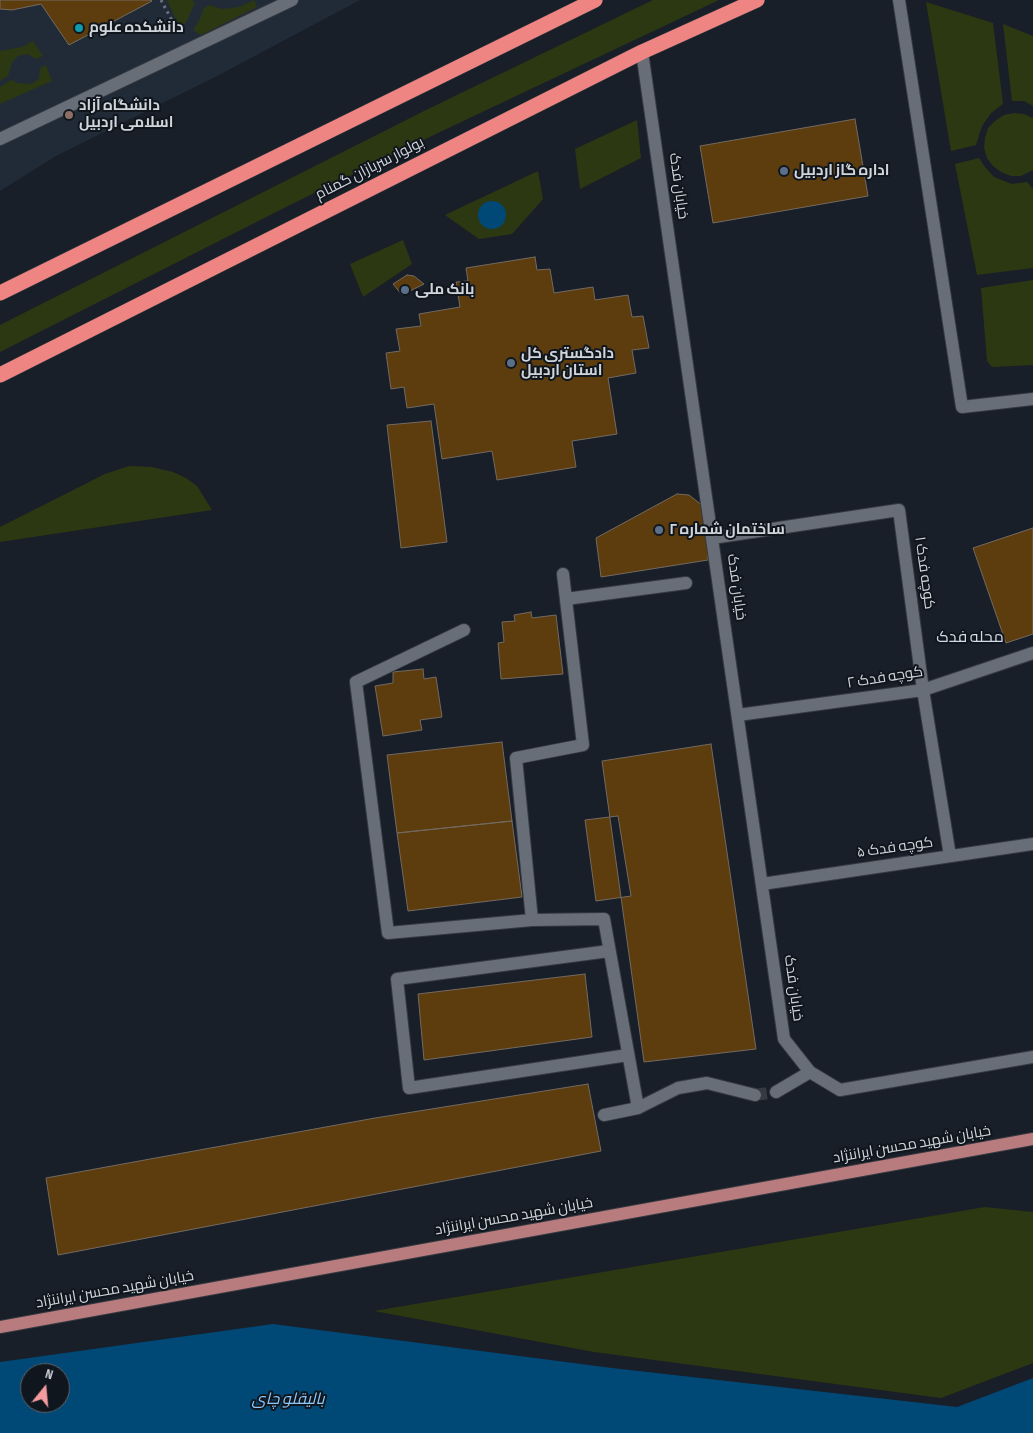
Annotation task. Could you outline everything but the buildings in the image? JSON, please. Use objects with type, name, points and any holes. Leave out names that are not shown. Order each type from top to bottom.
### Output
[{"type":"highway","points":[[0,293],[595,0]]},
{"type":"highway","name":"بولوار سربازان گمنام","points":[[0,375],[642,52],[757,0]]},
{"type":"main road","name":"خیابان شهید محسن ایراننژاد","points":[[0,1327],[1033,1139]]},
{"type":"street","points":[[0,139],[292,0]]},
{"type":"street","points":[[899,0],[962,407],[1033,399]]},
{"type":"street","name":"خیابان فدک","points":[[642,52],[784,1039],[810,1072]]},
{"type":"street","name":"کوچه فدک ۱","points":[[712,538],[899,510],[924,690],[950,856]]},
{"type":"street","points":[[532,920],[516,758],[583,745],[564,574]]},
{"type":"street","points":[[566,599],[686,583]]},
{"type":"street","points":[[464,630],[356,682],[388,933],[532,920],[604,919],[638,1108]]},
{"type":"street","name":"کوچه فدک ۲","points":[[738,715],[924,690],[1033,653]]},
{"type":"street","name":"کوچه فدک ۵","points":[[762,884],[1033,844]]},
{"type":"street","points":[[610,951],[397,979],[409,1088],[628,1055]]},
{"type":"street","points":[[776,1092],[810,1072],[840,1090],[1033,1057]]},
{"type":"street","points":[[604,1115],[638,1108],[678,1088],[707,1083],[755,1095]]},
{"type":"path","points":[[161,0],[176,28],[194,37],[200,44]]},
{"type":"shaded area","name":"دانشگاه آزاد اسلامی اردبیل","points":[[0,0],[360,0],[219,75],[56,156],[0,191]]},
{"type":"green space","points":[[167,0],[191,0],[195,2],[186,23],[179,26]]},
{"type":"green space","points":[[254,0],[257,7],[201,35],[193,30],[200,19],[203,9],[209,5],[222,9],[239,7]]},
{"type":"green space","points":[[653,0],[719,0],[292,204],[0,352],[0,325],[426,110]]},
{"type":"green space","points":[[926,2],[993,23],[1003,104],[991,113],[982,126],[976,145],[951,151]]},
{"type":"green space","points":[[1003,24],[1033,36],[1033,106],[1024,101],[1012,101]]},
{"type":"green space","points":[[33,41],[43,56],[36,59],[28,54],[18,56],[12,62],[8,76],[0,81],[0,51],[22,47]]},
{"type":"green space","points":[[46,65],[52,81],[0,104],[0,87],[11,80],[18,83],[31,84],[39,79],[40,68]]},
{"type":"green space","points":[[1024,114],[1033,118],[1033,170],[1021,176],[1011,176],[993,166],[987,158],[984,148],[988,128],[1004,115]]},
{"type":"green space","points":[[637,120],[641,158],[580,189],[575,149]]},
{"type":"green space","points":[[979,158],[994,177],[1012,184],[1027,182],[1033,189],[1033,268],[977,275],[955,164]]},
{"type":"green space","points":[[538,171],[543,199],[512,234],[479,239],[445,215]]},
{"type":"green space","points":[[403,240],[412,264],[363,297],[350,264]]},
{"type":"green space","points":[[1033,280],[1033,365],[992,367],[987,361],[981,288]]},
{"type":"green space","points":[[129,466],[152,467],[173,472],[186,478],[197,486],[212,510],[0,542],[0,527],[105,474]]},
{"type":"green space","points":[[985,1207],[1033,1212],[1033,1363],[941,1398],[594,1352],[374,1311]]},
{"type":"water","points":[[492,201],[502,205],[506,215],[502,225],[492,229],[482,225],[478,215],[482,205]]},
{"type":"water","name":"بالیقلو چای","points":[[273,1324],[612,1368],[957,1407],[1033,1378],[1033,1433],[0,1433],[0,1362]]},
{"type":"tunnel","points":[[755,1095],[776,1092]]},
{"type":"place","name":"دانشکده علوم","points":[[79,28]]},
{"type":"place","name":"دانشگاه آزاد اسلامی اردبیل","points":[[69,115]]},
{"type":"place","name":"اداره گاز اردبیل","points":[[784,171]]},
{"type":"place","name":"بانک ملی","points":[[405,290]]},
{"type":"place","name":"دادگستری کل استان اردبیل","points":[[511,363]]},
{"type":"place","name":"ساختمان شماره ۲","points":[[659,530]]},
{"type":"district","name":"محله فدک","points":[[970,638]]}]
